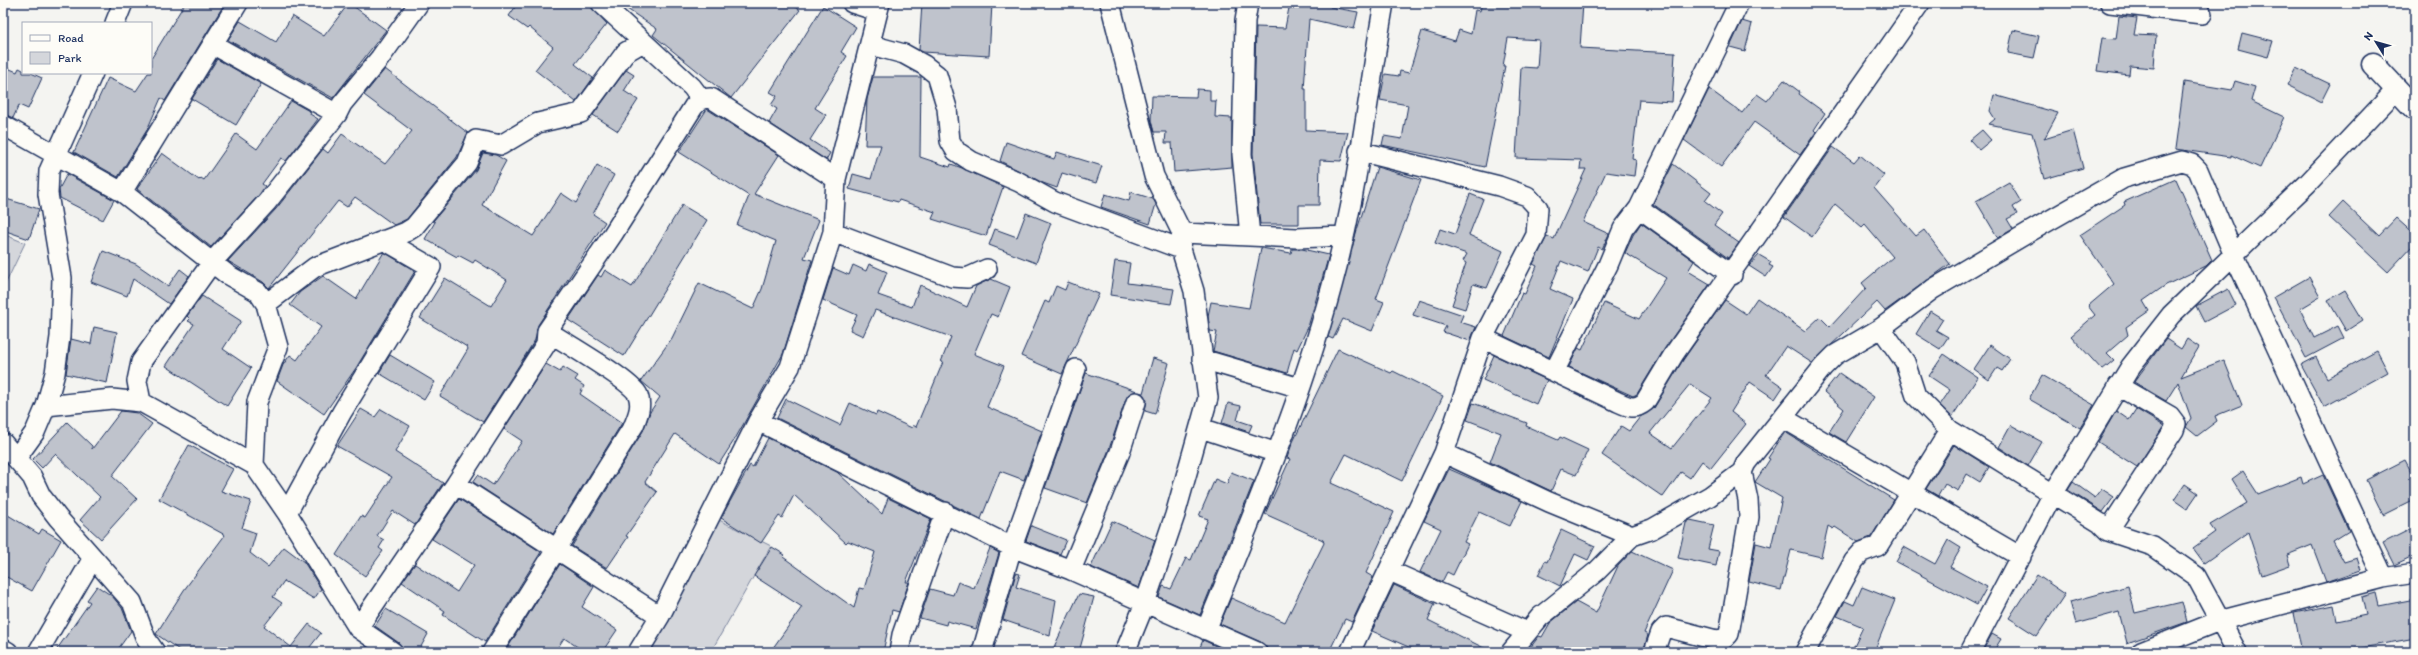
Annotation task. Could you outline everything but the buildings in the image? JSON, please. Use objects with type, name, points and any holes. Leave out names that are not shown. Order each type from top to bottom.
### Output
[{"type":"street","points":[[114,22],[123,3]]},
{"type":"street","points":[[122,192],[160,127],[214,45],[238,3]]},
{"type":"street","points":[[141,402],[137,381],[141,362],[213,261],[267,202],[337,114],[342,104],[380,58],[419,3]]},
{"type":"street","points":[[601,3],[692,87],[702,99]]},
{"type":"street","points":[[638,652],[660,616],[758,421],[790,367],[832,232],[836,180],[871,45],[879,7],[852,3]]},
{"type":"street","points":[[1110,3],[1154,176],[1182,241],[1194,292],[1208,398],[1201,428],[1175,515],[1145,603],[1125,652]]},
{"type":"street","points":[[1248,3],[1245,21],[1242,154],[1250,236]]},
{"type":"street","points":[[1206,630],[1277,452],[1300,388],[1351,204],[1384,3]]},
{"type":"street","points":[[1555,370],[1608,265],[1623,228],[1639,208],[1738,3]]},
{"type":"street","points":[[1483,338],[1555,370],[1616,401],[1632,408],[1638,407],[1644,402],[1674,354],[1732,275],[1920,3]]},
{"type":"street","points":[[2110,3],[2202,14]]},
{"type":"street","points":[[266,304],[315,267],[406,232],[420,221],[467,163],[476,140],[501,146],[538,124],[581,113],[626,52],[643,42]]},
{"type":"street","points":[[214,45],[337,114]]},
{"type":"street","points":[[871,45],[904,54],[924,65],[937,75],[947,108],[950,140],[956,151],[971,161],[1019,182],[1055,202],[1182,241],[1250,236],[1343,236]]},
{"type":"street","points":[[2373,64],[2415,109]]},
{"type":"street","points":[[17,457],[35,432],[46,406],[55,373],[60,337],[62,278],[48,194],[49,171],[93,74]]},
{"type":"street","points":[[1970,652],[2053,494],[2118,386],[2171,315],[2206,283],[2233,253],[2307,184],[2396,90]]},
{"type":"street","points":[[358,628],[456,484],[546,344],[547,331],[613,234],[694,106],[702,99],[711,98],[836,180]]},
{"type":"street","points":[[3,125],[122,192],[170,231],[213,261],[228,275],[258,292],[266,304],[278,347],[257,402],[254,465]]},
{"type":"street","points":[[1350,652],[1390,571],[1444,452],[1483,338],[1536,235],[1538,208],[1527,196],[1500,186],[1359,151]]},
{"type":"street","points":[[1512,652],[1540,617],[1597,571],[1632,536],[1652,529],[1710,496],[1742,472],[1746,463],[1835,355],[1881,328],[1933,289],[2124,178],[2182,161],[2192,164],[2198,170],[2233,253],[2383,578]]},
{"type":"street","points":[[1639,208],[1732,275]]},
{"type":"street","points":[[832,232],[952,277],[967,278],[987,269]]},
{"type":"street","points":[[287,513],[342,412],[431,267],[384,240]]},
{"type":"street","points":[[1881,328],[1905,362],[1916,396],[1950,430],[2100,523],[2108,531],[2153,546],[2196,576],[2219,622],[2237,652]]},
{"type":"street","points":[[492,652],[634,425],[640,409],[638,394],[621,379],[547,331]]},
{"type":"street","points":[[1202,359],[1300,388]]},
{"type":"street","points":[[982,652],[1012,546],[1046,447],[1076,369]]},
{"type":"street","points":[[2108,531],[2174,430],[2176,424],[2170,416],[2118,386]]},
{"type":"street","points":[[46,406],[112,400],[141,402],[254,465],[287,513],[358,628],[393,652]]},
{"type":"street","points":[[1071,570],[1120,452],[1136,402]]},
{"type":"street","points":[[1783,418],[2021,557]]},
{"type":"street","points":[[758,421],[1012,546],[1071,570],[1257,652]]},
{"type":"street","points":[[1201,428],[1277,452]]},
{"type":"street","points":[[1805,652],[1854,561],[1862,552],[1878,546],[1950,430]]},
{"type":"street","points":[[3,443],[17,457],[58,518],[132,602],[146,639],[155,652]]},
{"type":"street","points":[[1444,452],[1549,502],[1632,536]]},
{"type":"street","points":[[1654,652],[1661,632],[1666,627],[1716,640],[1724,639],[1729,634],[1749,517],[1748,500],[1742,472]]},
{"type":"street","points":[[456,484],[660,616]]},
{"type":"street","points":[[899,652],[902,635],[945,512]]},
{"type":"street","points":[[38,652],[93,558]]},
{"type":"street","points":[[1390,571],[1527,632]]},
{"type":"street","points":[[2141,652],[2219,622],[2383,578],[2415,573]]},
{"type":"street","points":[[3,649],[8,652]]},
{"type":"green space","points":[[3,234],[25,243],[3,289]]},
{"type":"green space","points":[[719,520],[771,546],[713,648],[716,652],[644,652]]}]
